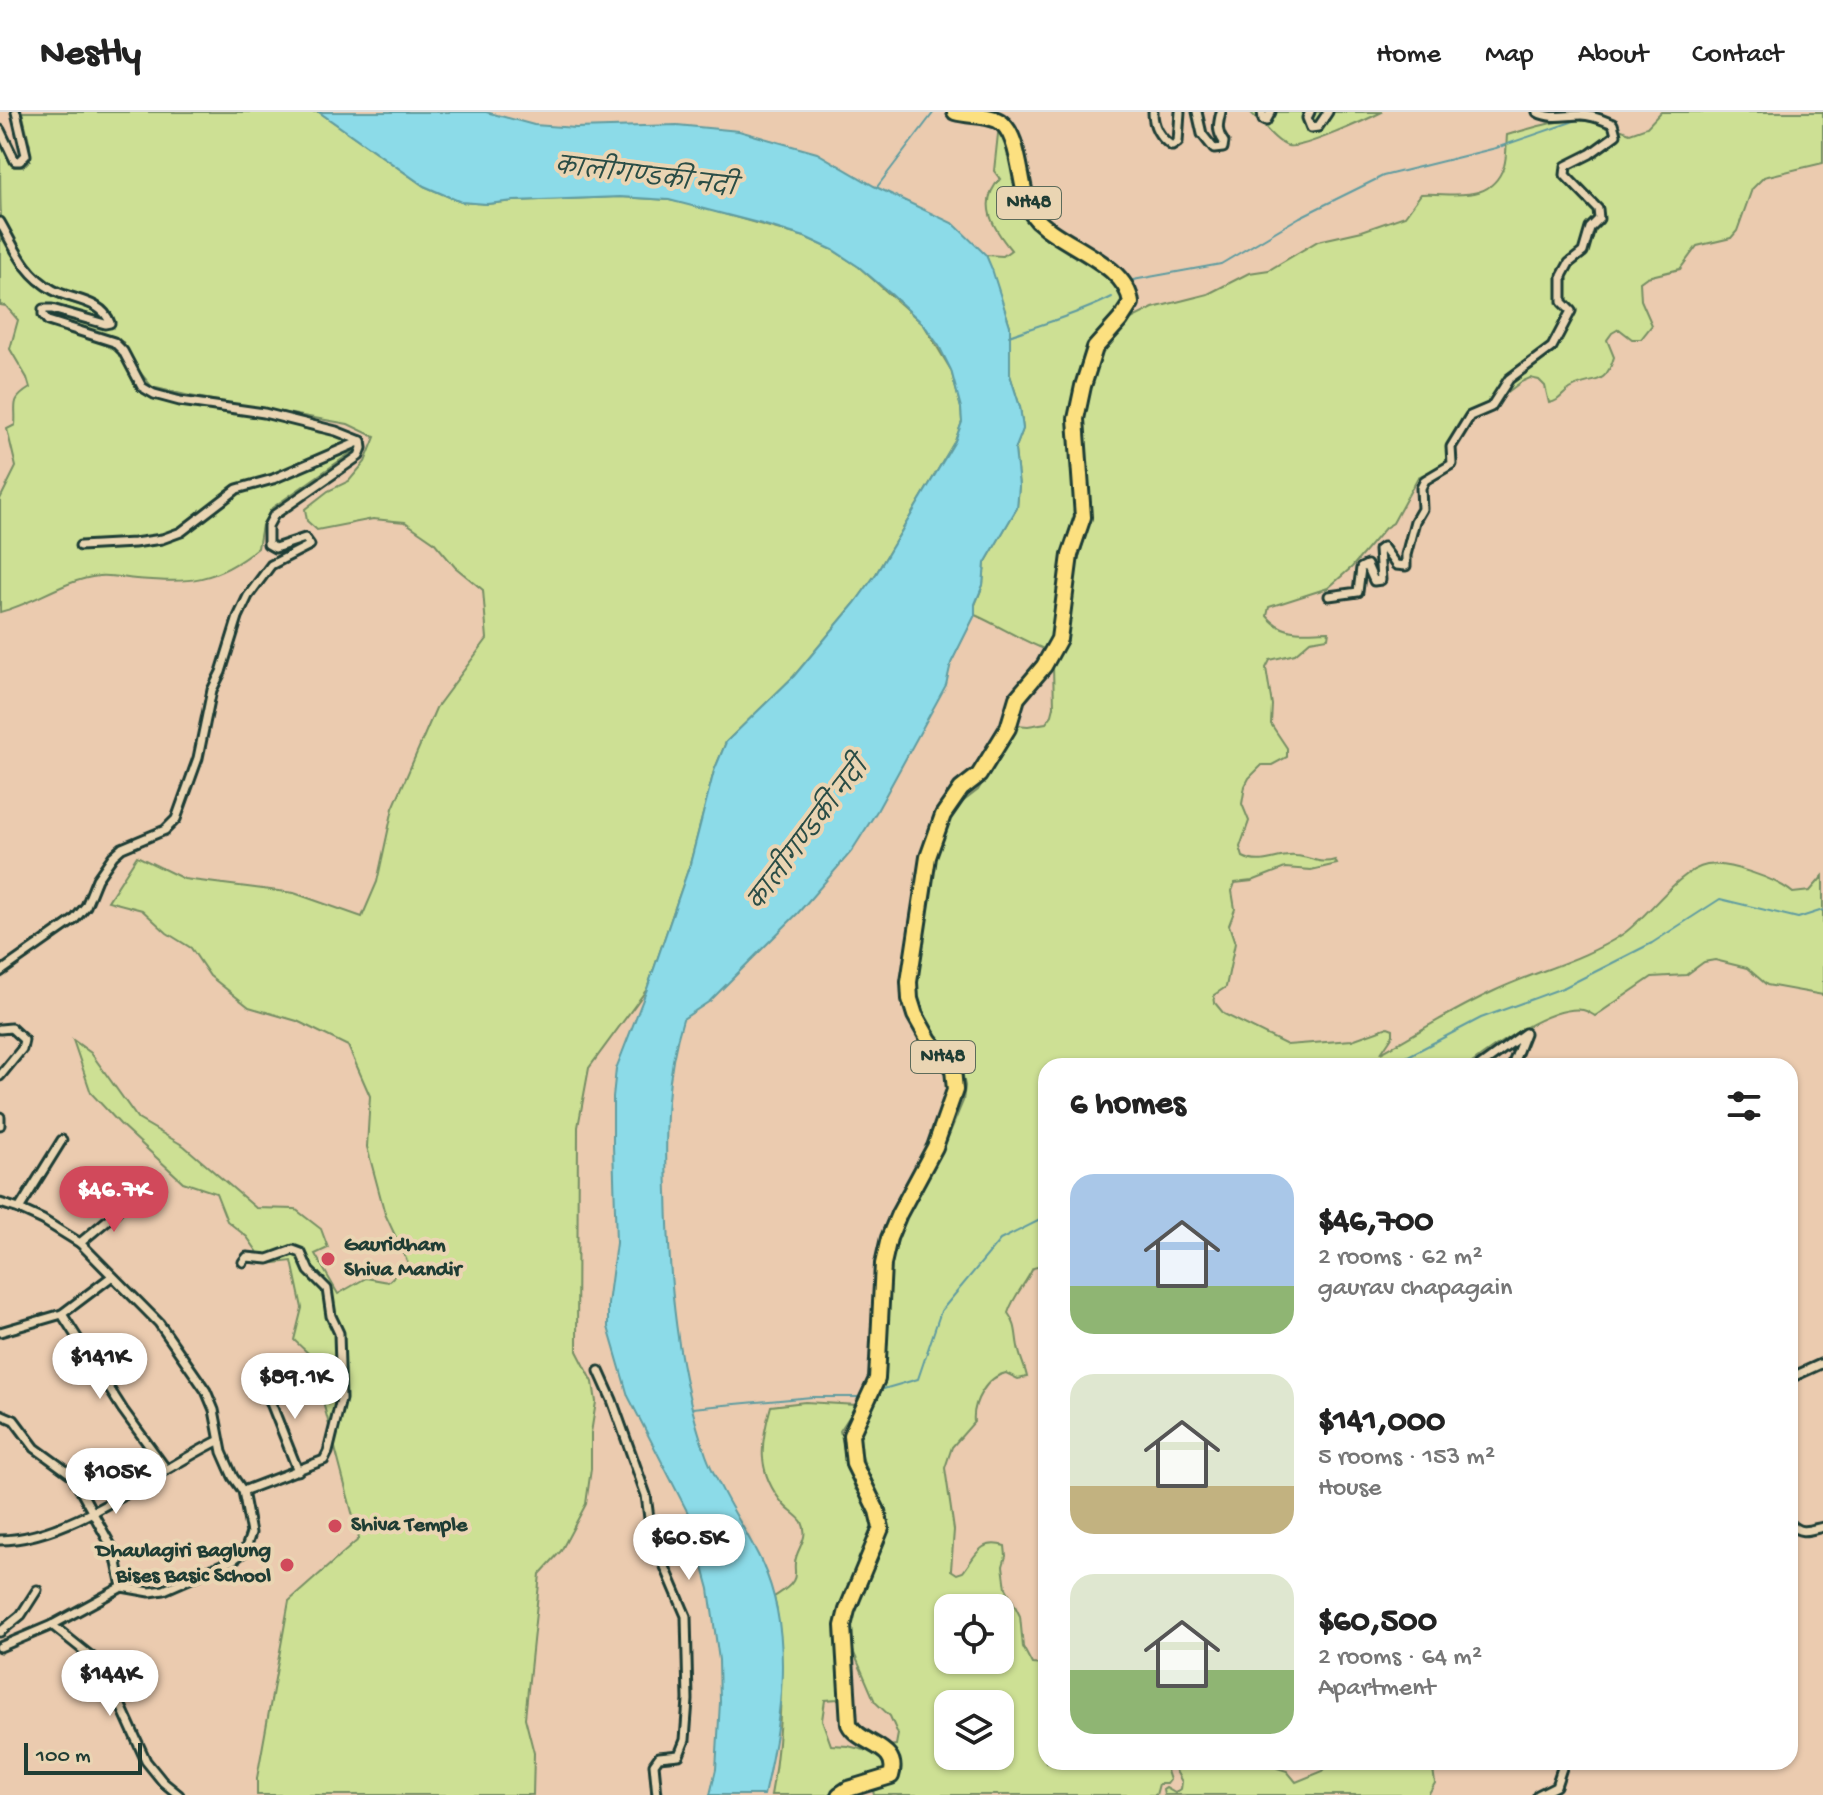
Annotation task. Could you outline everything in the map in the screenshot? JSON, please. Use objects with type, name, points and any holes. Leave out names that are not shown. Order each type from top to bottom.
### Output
[{"type":"highway","name":"NH48","points":[[839,1795],[848,1789],[891,1776],[894,1768],[893,1761],[884,1750],[853,1733],[848,1716],[843,1626],[881,1528],[877,1511],[854,1464],[850,1442],[852,1430],[877,1379],[883,1264],[889,1238],[935,1147],[955,1090],[953,1069],[929,1040],[910,999],[909,982],[928,857],[952,799],[979,775],[1008,728],[1017,698],[1044,666],[1059,639],[1070,555],[1083,517],[1076,419],[1080,399],[1095,348],[1127,312],[1131,303],[1128,291],[1101,263],[1047,228],[1031,212],[1014,144],[1004,125],[995,119],[955,112]]},
{"type":"street","points":[[0,130],[15,161],[20,161],[26,155],[16,112]]},
{"type":"street","points":[[1153,112],[1153,122],[1159,133],[1172,146],[1178,142],[1180,134],[1177,122],[1180,112]]},
{"type":"street","points":[[1197,112],[1202,134],[1218,150],[1223,148],[1224,142],[1217,126],[1221,112]]},
{"type":"street","points":[[1262,112],[1266,121],[1271,112]]},
{"type":"street","points":[[1310,112],[1307,118],[1311,128],[1318,127],[1328,112]]},
{"type":"street","points":[[1329,596],[1358,592],[1361,568],[1367,565],[1374,581],[1381,580],[1379,550],[1383,547],[1396,565],[1406,566],[1415,521],[1422,509],[1421,488],[1425,480],[1452,464],[1451,447],[1470,416],[1491,407],[1509,379],[1552,347],[1571,311],[1562,302],[1562,276],[1569,263],[1583,252],[1590,228],[1599,219],[1598,209],[1565,175],[1566,166],[1590,154],[1616,135],[1613,124],[1598,118],[1581,115],[1547,118],[1537,112]]},
{"type":"street","points":[[0,222],[18,257],[45,285],[95,306],[108,317],[110,323],[52,309],[43,309],[43,315],[59,325],[114,342],[123,351],[142,387],[154,394],[180,401],[264,413],[336,431],[361,441]]},
{"type":"street","points":[[80,546],[134,543],[181,532],[237,489],[273,479],[361,441]]},
{"type":"street","points":[[0,972],[74,920],[86,906],[97,879],[122,848],[165,830],[176,819],[198,758],[212,690],[248,596],[271,565],[310,545],[305,538],[275,548],[268,544],[268,526],[274,515],[359,456],[361,441]]},
{"type":"street","points":[[0,1029],[11,1028],[24,1040],[22,1049],[0,1076]]},
{"type":"street","points":[[1491,1058],[1525,1033],[1515,1058]]},
{"type":"street","points":[[0,1117],[0,1125]]},
{"type":"street","points":[[19,1209],[62,1140]]},
{"type":"street","points":[[80,1243],[125,1202]]},
{"type":"street","points":[[0,1203],[19,1209],[80,1243],[111,1277],[145,1307],[191,1365],[214,1410],[218,1441],[233,1477],[243,1491],[251,1533],[245,1551],[217,1568],[164,1590],[150,1592],[122,1587],[52,1625],[0,1647]]},
{"type":"street","points":[[243,1262],[247,1257],[268,1259],[293,1250],[301,1253],[309,1271],[327,1289],[331,1316],[339,1333],[341,1399],[324,1460],[243,1491]]},
{"type":"street","points":[[0,1332],[62,1314],[111,1277]]},
{"type":"street","points":[[62,1314],[123,1410],[166,1469]]},
{"type":"street","points":[[1798,1374],[1823,1363]]},
{"type":"street","points":[[599,1371],[646,1495],[651,1534],[658,1554],[686,1616],[688,1700],[685,1740],[679,1755],[659,1757],[654,1764],[657,1795]]},
{"type":"street","points":[[263,1383],[298,1471]]},
{"type":"street","points":[[0,1414],[14,1420],[35,1448],[72,1475],[115,1553],[122,1587]]},
{"type":"street","points":[[0,1540],[37,1536],[91,1513],[218,1441]]},
{"type":"street","points":[[1798,1531],[1823,1527]]},
{"type":"street","points":[[0,1632],[21,1615],[37,1590]]},
{"type":"street","points":[[52,1625],[103,1666],[146,1761],[163,1782],[179,1795]]},
{"type":"street","points":[[1538,1795],[1556,1786],[1561,1770]]},
{"type":"green space","points":[[22,112],[319,112],[424,186],[461,202],[487,204],[620,197],[689,204],[805,237],[833,250],[859,267],[924,325],[951,370],[962,422],[955,441],[876,574],[855,603],[794,676],[726,742],[714,771],[690,864],[647,989],[589,1068],[578,1127],[577,1351],[593,1382],[596,1402],[591,1433],[591,1469],[586,1504],[561,1551],[540,1574],[525,1718],[534,1753],[533,1795],[257,1795],[257,1778],[289,1601],[359,1539],[324,1406],[326,1370],[294,1340],[302,1308],[292,1261],[266,1264],[247,1237],[227,1221],[216,1193],[183,1182],[120,1124],[91,1093],[73,1040],[91,1053],[138,1119],[184,1146],[256,1208],[295,1209],[321,1229],[328,1248],[315,1254],[338,1294],[366,1278],[388,1282],[408,1263],[385,1214],[367,1147],[370,1096],[348,1046],[297,1021],[249,1007],[210,976],[191,948],[167,933],[142,910],[108,901],[137,856],[184,879],[294,893],[362,917],[377,882],[393,808],[436,708],[487,639],[483,590],[455,567],[434,542],[405,522],[373,519],[317,530],[307,521],[305,509],[328,491],[349,481],[365,462],[375,437],[348,424],[152,387],[123,342],[47,315],[49,312],[111,326],[114,320],[105,309],[67,294],[45,281],[26,261],[5,227],[1,216],[0,142],[14,167],[23,167],[30,160],[30,145]]},
{"type":"green space","points":[[1250,112],[1382,112],[1319,139],[1288,146],[1273,136]]},
{"type":"green space","points":[[1661,112],[1823,112],[1823,163],[1764,177],[1752,189],[1737,231],[1731,238],[1697,246],[1680,269],[1647,277],[1640,282],[1641,300],[1652,325],[1641,339],[1632,339],[1619,329],[1612,333],[1607,340],[1614,357],[1602,378],[1578,385],[1549,403],[1545,386],[1539,380],[1530,378],[1493,403],[1476,408],[1457,437],[1450,462],[1418,477],[1393,523],[1385,528],[1352,567],[1328,588],[1269,607],[1267,616],[1288,630],[1329,631],[1328,638],[1310,641],[1295,654],[1270,660],[1266,668],[1272,705],[1271,724],[1287,748],[1287,757],[1272,765],[1262,765],[1249,778],[1242,804],[1249,821],[1240,847],[1243,857],[1250,860],[1296,856],[1320,861],[1335,860],[1337,864],[1311,870],[1285,868],[1252,881],[1235,883],[1232,891],[1235,909],[1229,925],[1235,943],[1226,987],[1214,995],[1215,1003],[1224,1014],[1287,1045],[1352,1040],[1388,1027],[1393,1029],[1393,1035],[1381,1053],[1479,998],[1608,943],[1633,926],[1685,876],[1707,865],[1727,866],[1752,873],[1776,882],[1793,893],[1810,891],[1823,876],[1823,995],[1767,985],[1747,968],[1715,960],[1704,962],[1686,975],[1652,977],[1595,1016],[1583,1010],[1555,1014],[1506,1039],[1479,1058],[1038,1058],[1038,1267],[1033,1268],[1008,1313],[1015,1327],[1027,1377],[1018,1379],[1006,1373],[987,1385],[975,1407],[974,1422],[952,1447],[945,1468],[954,1530],[951,1570],[957,1574],[963,1572],[984,1546],[1005,1546],[1003,1566],[1009,1594],[934,1594],[934,1674],[1014,1674],[1014,1604],[1020,1616],[1023,1647],[1032,1664],[1038,1664],[1038,1770],[1167,1770],[1170,1780],[1167,1784],[1159,1784],[1156,1795],[874,1795],[873,1791],[897,1780],[898,1764],[889,1746],[896,1745],[898,1734],[890,1716],[875,1702],[850,1644],[848,1626],[885,1521],[876,1489],[860,1453],[860,1433],[890,1266],[904,1220],[946,1142],[963,1101],[965,1086],[961,1066],[920,1017],[914,983],[935,855],[951,814],[978,790],[1017,725],[1046,723],[1052,715],[1053,666],[1069,624],[1069,589],[1089,524],[1085,408],[1097,360],[1104,345],[1129,320],[1153,308],[1208,294],[1249,273],[1269,270],[1318,241],[1362,231],[1405,216],[1421,194],[1469,194],[1490,187],[1504,166],[1507,135],[1568,120],[1611,126],[1630,133],[1647,127]]},
{"type":"green space","points":[[998,134],[1004,134],[1013,158],[1020,208],[1031,227],[1096,266],[1115,283],[1124,298],[1077,401],[1081,504],[1060,629],[1047,650],[975,615],[985,563],[1017,508],[1019,486],[1015,450],[1023,429],[1010,375],[1010,326],[986,255],[1003,256],[1011,250],[998,233],[990,215],[989,197],[1000,179],[994,171]]},
{"type":"green space","points":[[0,233],[27,275],[55,297],[96,311],[100,319],[47,305],[39,306],[38,317],[55,328],[102,343],[121,353],[134,383],[149,395],[198,407],[265,416],[316,432],[343,436],[353,442],[355,450],[272,508],[262,525],[258,548],[243,560],[215,574],[187,580],[86,578],[0,612],[0,499],[16,467],[7,429],[15,425],[17,400],[30,388],[10,349],[18,320],[6,306],[0,305]]},
{"type":"green space","points":[[805,1402],[857,1405],[840,1431],[855,1489],[874,1515],[875,1530],[839,1620],[843,1686],[838,1699],[825,1700],[822,1720],[831,1745],[877,1753],[888,1772],[833,1795],[771,1795],[781,1696],[780,1643],[774,1597],[794,1579],[804,1528],[769,1481],[763,1457],[764,1433],[771,1406]]},
{"type":"green space","points":[[1175,1770],[1284,1770],[1296,1782],[1324,1770],[1433,1770],[1435,1783],[1428,1795],[1164,1795],[1166,1788],[1175,1793],[1181,1789],[1182,1782]]},
{"type":"water","name":"कालीगण्डकी नदी","points":[[319,112],[486,112],[534,125],[576,128],[677,125],[739,131],[817,153],[874,186],[954,224],[986,255],[1010,326],[1010,375],[1023,429],[1015,450],[1019,486],[1017,508],[985,563],[975,615],[951,663],[946,685],[851,852],[798,913],[710,1001],[683,1019],[673,1062],[666,1127],[667,1193],[670,1259],[681,1359],[706,1455],[762,1563],[779,1619],[782,1649],[780,1708],[764,1795],[710,1795],[716,1769],[720,1702],[719,1660],[709,1589],[688,1513],[628,1396],[608,1327],[616,1243],[613,1097],[616,1069],[690,864],[714,771],[726,742],[794,676],[876,574],[955,441],[962,422],[951,370],[924,325],[892,295],[859,267],[805,237],[669,200],[620,197],[487,204],[461,202],[424,186]]},
{"type":"waterway","points":[[877,187],[934,112]]},
{"type":"waterway","points":[[1133,280],[1221,264],[1300,217],[1383,176],[1496,148],[1583,118]]},
{"type":"waterway","points":[[1009,336],[1112,297]]},
{"type":"waterway","points":[[1404,1058],[1481,1018],[1565,987],[1652,943],[1720,899],[1798,918],[1823,910]]},
{"type":"waterway","points":[[880,1390],[918,1379],[941,1311],[1000,1240],[1038,1221]]},
{"type":"waterway","points":[[692,1408],[812,1397],[859,1397]]},
{"type":"place","name":"Gauridham Shiva Mandir","points":[[328,1259]]},
{"type":"place","name":"Shiva Temple","points":[[335,1526]]},
{"type":"place","name":"Dhaulagiri Baglung Bises Basic School","points":[[287,1565]]}]
